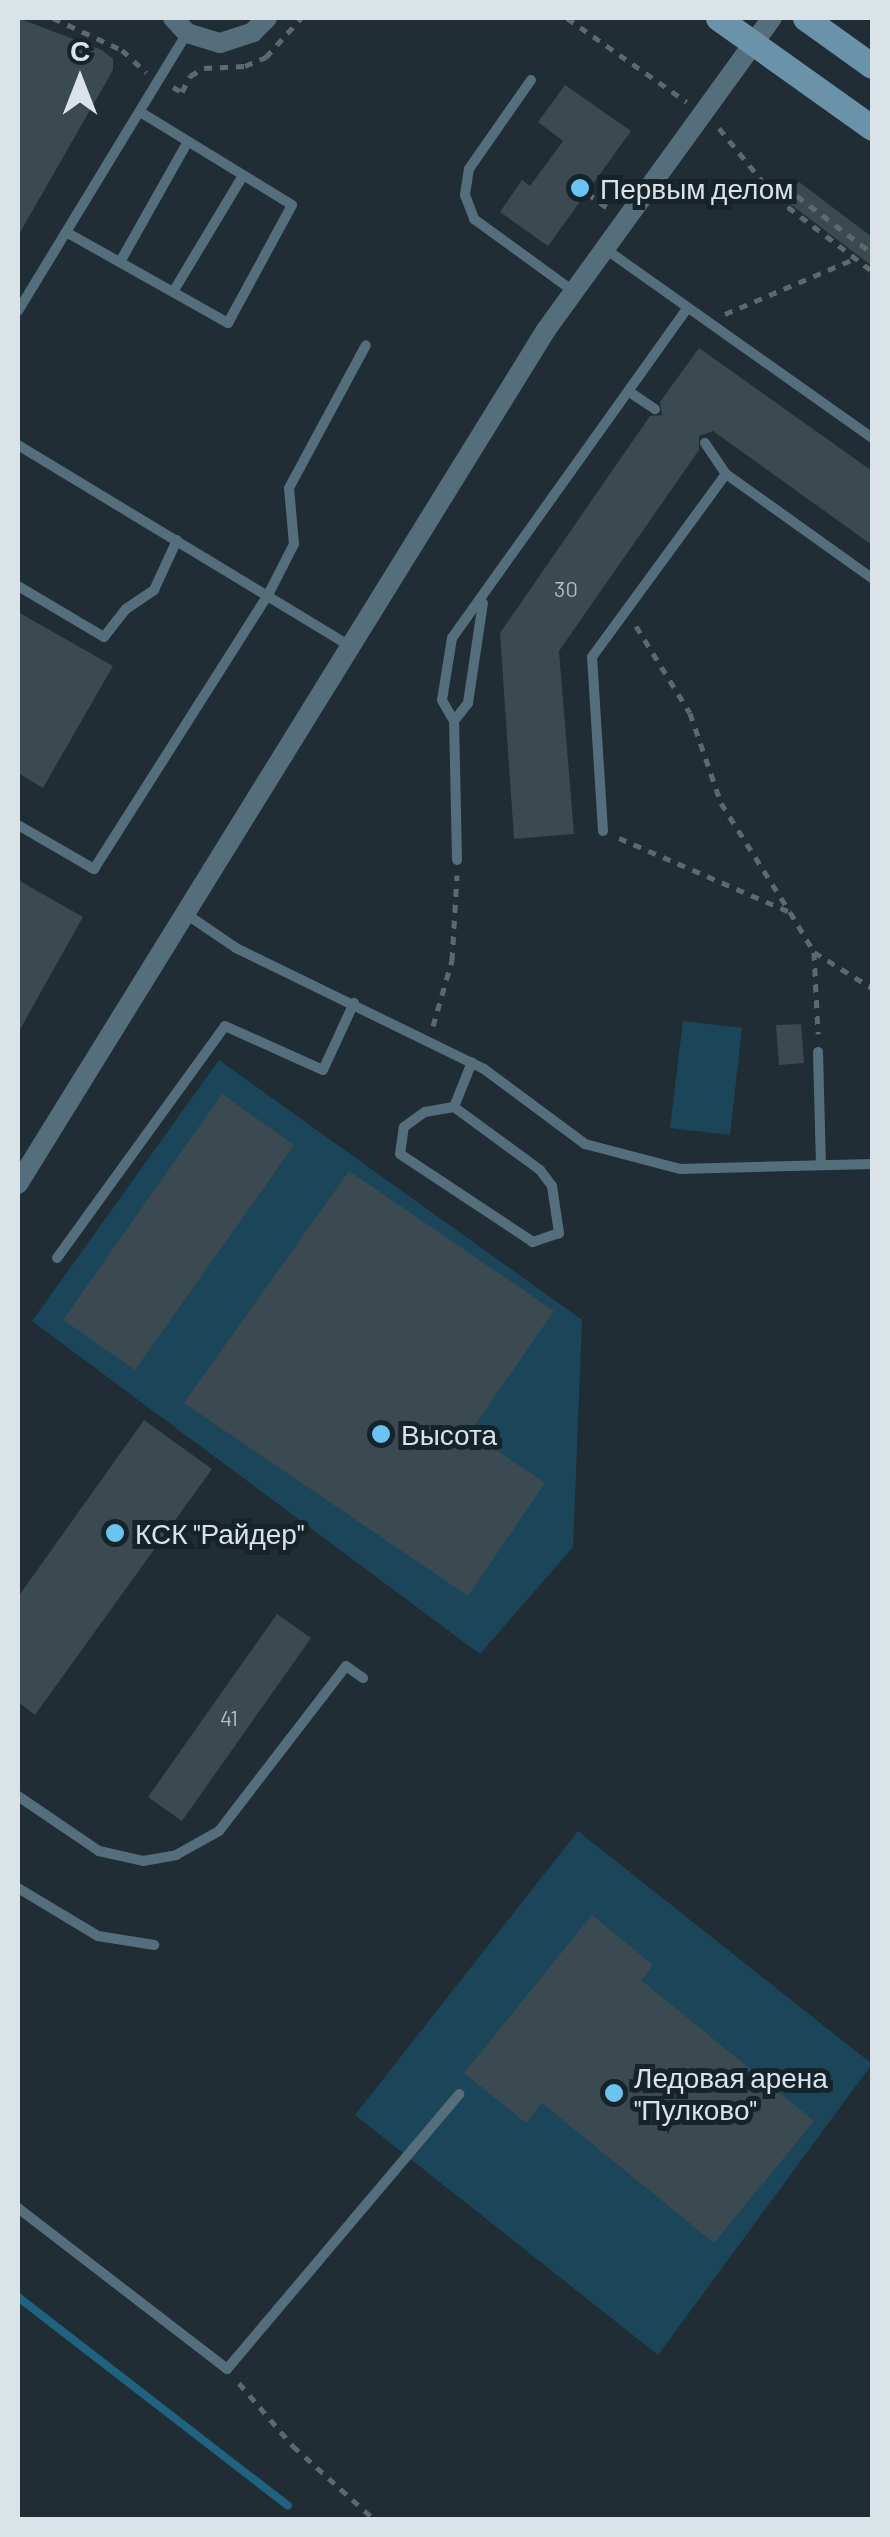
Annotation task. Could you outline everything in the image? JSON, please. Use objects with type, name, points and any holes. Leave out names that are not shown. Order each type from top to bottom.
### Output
[{"type":"main road","points":[[718,18],[872,128]]},
{"type":"main road","points":[[805,18],[872,66]]},
{"type":"street","points":[[180,25],[220,43],[237,40],[267,18]]},
{"type":"street","points":[[18,1184],[572,291],[772,18]]},
{"type":"lane","points":[[18,311],[140,112],[180,25]]},
{"type":"lane","points":[[531,80],[469,169],[465,195],[474,220],[572,291]]},
{"type":"lane","points":[[66,232],[228,323],[292,205],[140,112]]},
{"type":"lane","points":[[120,262],[187,143]]},
{"type":"lane","points":[[173,292],[242,176]]},
{"type":"lane","points":[[604,248],[872,438]]},
{"type":"lane","points":[[457,860],[454,721],[442,700],[443,673],[452,638],[483,603],[687,309]]},
{"type":"lane","points":[[18,825],[94,869],[269,593],[294,544],[289,488],[366,345]]},
{"type":"lane","points":[[631,393],[655,409]]},
{"type":"lane","points":[[704,442],[726,474],[872,578]]},
{"type":"lane","points":[[18,446],[269,593],[351,647]]},
{"type":"lane","points":[[603,831],[592,658],[726,474]]},
{"type":"lane","points":[[18,586],[104,637],[154,590],[177,540]]},
{"type":"lane","points":[[454,721],[468,704],[483,603]]},
{"type":"lane","points":[[185,914],[236,948],[430,1038],[472,1062],[585,1144],[680,1169],[872,1164]]},
{"type":"lane","points":[[57,1258],[224,1026],[323,1070],[354,1003]]},
{"type":"lane","points":[[818,1052],[822,1165]]},
{"type":"lane","points":[[454,1107],[472,1062]]},
{"type":"lane","points":[[454,1107],[540,1170],[552,1186],[559,1233],[546,1242],[532,1242],[400,1154],[404,1127],[425,1112],[454,1107]]},
{"type":"lane","points":[[18,1796],[98,1851],[142,1861],[176,1856],[219,1831],[346,1666],[363,1678]]},
{"type":"lane","points":[[18,1888],[98,1936],[154,1945]]},
{"type":"lane","points":[[18,2208],[227,2369],[458,2094]]},
{"type":"path","points":[[567,18],[702,113],[739,146],[775,197],[872,271]]},
{"type":"path","points":[[775,197],[784,186],[872,254]]},
{"type":"path","points":[[706,322],[856,258]]},
{"type":"path","points":[[626,610],[690,713],[721,802],[814,952],[872,988]]},
{"type":"path","points":[[603,831],[790,912]]},
{"type":"path","points":[[430,1038],[452,960],[457,860]]},
{"type":"path","points":[[814,952],[818,1052]]},
{"type":"path","points":[[227,2369],[293,2446],[374,2520]]},
{"type":"shaded area","points":[[683,1021],[742,1028],[730,1135],[670,1128]]},
{"type":"shaded area","name":"Высота","points":[[219,1060],[582,1320],[573,1547],[480,1654],[32,1321]]},
{"type":"shaded area","name":"Ледовая арена \"Пулково\"","points":[[578,1831],[872,2064],[658,2355],[355,2115]]},
{"type":"building","points":[[18,18],[102,50],[113,59],[113,70],[18,236]]},
{"type":"building","points":[[565,85],[631,131],[548,246],[500,212],[522,180],[530,186],[563,141],[538,122]]},
{"type":"building","points":[[799,182],[872,237],[872,266],[785,200]]},
{"type":"building","points":[[699,348],[872,471],[872,545],[713,431],[699,436],[699,450],[559,651],[574,834],[514,839],[500,633],[650,416],[662,415],[660,402]]},
{"type":"building","points":[[18,612],[113,666],[43,788],[18,773]]},
{"type":"building","points":[[18,880],[83,917],[18,1033]]},
{"type":"building","points":[[801,1024],[804,1063],[779,1065],[776,1025]]},
{"type":"building","points":[[222,1094],[294,1145],[135,1370],[63,1320]]},
{"type":"building","points":[[349,1171],[554,1311],[470,1432],[545,1483],[468,1596],[184,1403]]},
{"type":"building","name":"КСК \"Райдер\"","points":[[144,1420],[212,1469],[35,1715],[18,1702],[18,1597]]},
{"type":"building","points":[[277,1614],[311,1638],[182,1821],[148,1797]]},
{"type":"building","points":[[592,1915],[653,1965],[641,1980],[814,2121],[714,2243],[542,2103],[526,2123],[464,2073]]},
{"type":"waterway","points":[[18,2297],[288,2506]]},
{"type":"place","name":"Первым делом","points":[[580,188]]},
{"type":"place","name":"Высота","points":[[381,1434]]},
{"type":"place","name":"КСК \"Райдер\"","points":[[115,1533]]},
{"type":"place","name":"Ледовая арена \"Пулково\"","points":[[614,2093]]}]
